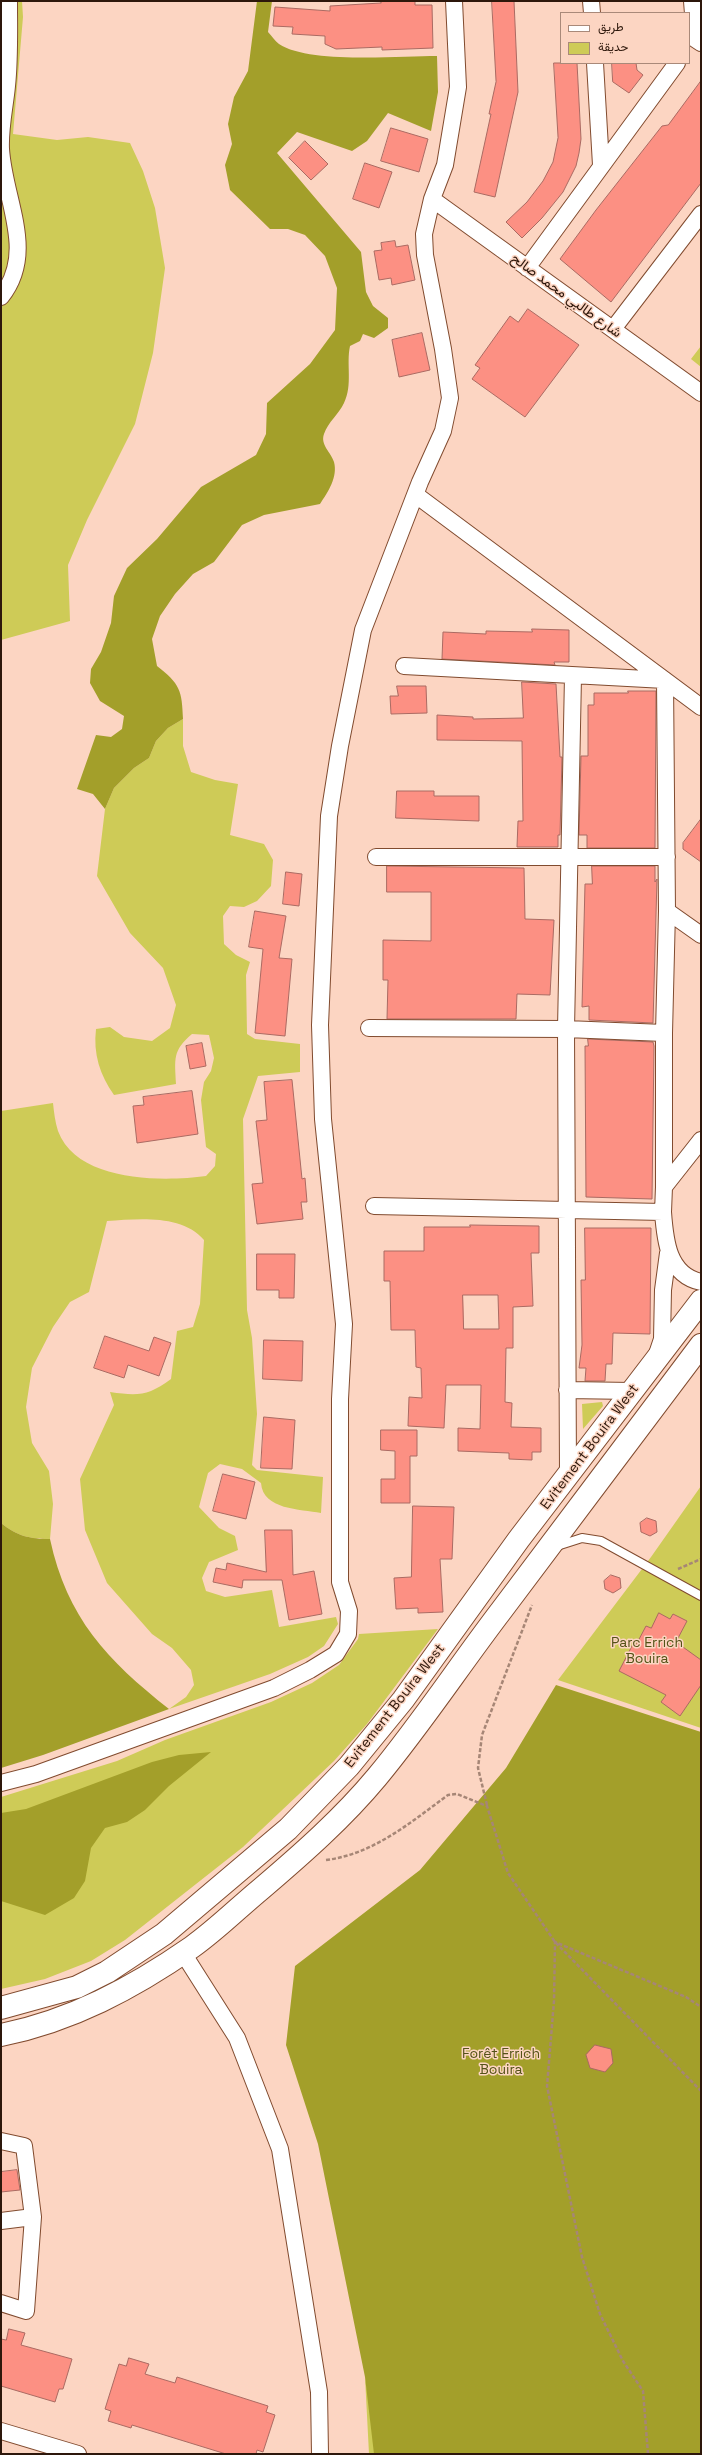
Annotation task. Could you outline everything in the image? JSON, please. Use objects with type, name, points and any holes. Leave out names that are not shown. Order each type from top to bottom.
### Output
[{"type":"highway","name":"Evitement Bouira West","points":[[1,2008],[76,1987],[107,1972],[164,1934],[288,1829],[349,1766],[403,1700],[568,1474],[701,1301]]},
{"type":"highway","name":"Evitement Bouira West","points":[[1,2035],[35,2028],[94,2005],[127,1988],[183,1953],[296,1859],[377,1778],[428,1713],[478,1641],[701,1345]]},
{"type":"street","points":[[1,297],[10,286],[18,258],[19,235],[12,213],[1,150],[2,118],[7,86],[10,48],[9,1]]},
{"type":"street","points":[[1,1783],[70,1762],[274,1688],[310,1670],[336,1654],[348,1634],[349,1611],[340,1582],[340,1399],[344,1324],[322,1119],[320,1025],[323,909],[329,816],[340,746],[363,630],[443,431],[450,398],[443,349],[425,255],[424,234],[432,199],[445,165],[458,88],[454,1]]},
{"type":"street","points":[[591,1],[592,12]]},
{"type":"street","points":[[692,1],[696,40]]},
{"type":"street","points":[[595,64],[601,165]]},
{"type":"street","points":[[527,268],[675,64]]},
{"type":"street","name":"شارع طالبي محمد صالح","points":[[432,199],[701,393]]},
{"type":"street","points":[[613,329],[701,214]]},
{"type":"street","points":[[416,495],[701,707]]},
{"type":"street","points":[[404,666],[665,680]]},
{"type":"street","points":[[568,1474],[566,1029],[571,858],[573,676]]},
{"type":"street","points":[[654,1363],[662,1339],[663,1290],[668,1253],[663,1212],[664,1033],[667,911],[665,680]]},
{"type":"street","points":[[376,858],[667,857]]},
{"type":"street","points":[[667,911],[701,935]]},
{"type":"street","points":[[369,1028],[566,1029],[664,1033]]},
{"type":"street","points":[[664,1187],[701,1140]]},
{"type":"street","points":[[374,1206],[663,1212]]},
{"type":"street","points":[[668,1253],[678,1267],[692,1280],[701,1282]]},
{"type":"street","points":[[567,1390],[632,1391]]},
{"type":"street","points":[[183,1953],[237,2038],[280,2150],[319,2392],[320,2454]]},
{"type":"street","points":[[1,2141],[24,2146],[33,2217],[26,2311],[1,2303]]},
{"type":"street","points":[[1,2221],[33,2217]]},
{"type":"street","points":[[1,2430],[78,2454]]},
{"type":"lane","points":[[546,1551],[582,1538],[601,1540],[701,1596]]},
{"type":"path","points":[[663,1575],[701,1559]]},
{"type":"path","points":[[535,1598],[482,1735],[478,1768],[487,1806],[508,1873],[555,1942],[701,2091]]},
{"type":"path","points":[[296,1859],[318,1861],[337,1859],[368,1847],[396,1833],[448,1795],[457,1794],[487,1806]]},
{"type":"path","points":[[555,1942],[686,1997],[701,2007]]},
{"type":"path","points":[[555,1942],[554,2001],[547,2086],[582,2257],[600,2314],[623,2361],[643,2391],[648,2454]]},
{"type":"green space","points":[[1,1],[22,1],[23,17],[13,134],[57,140],[88,137],[130,143],[143,171],[155,208],[165,268],[153,353],[135,424],[87,520],[68,565],[70,621],[1,640]]},
{"type":"green space","points":[[257,1],[272,1],[268,32],[279,44],[293,50],[332,57],[355,58],[437,56],[438,92],[431,131],[388,113],[367,141],[352,151],[297,132],[277,153],[361,252],[366,292],[373,306],[388,318],[388,328],[374,338],[363,334],[360,341],[350,346],[347,396],[342,407],[326,430],[323,438],[323,442],[333,458],[335,473],[329,489],[320,504],[264,515],[242,525],[214,562],[193,574],[175,594],[160,616],[152,639],[157,666],[171,678],[178,688],[182,701],[183,719],[168,728],[156,741],[149,758],[134,768],[114,788],[105,809],[93,794],[77,789],[96,735],[111,737],[122,729],[124,716],[100,701],[90,683],[91,669],[101,652],[111,623],[114,596],[127,568],[157,539],[201,487],[256,455],[266,434],[267,403],[310,364],[335,330],[337,288],[325,256],[305,235],[288,229],[270,229],[230,190],[225,165],[232,144],[228,124],[234,97],[248,71]]},
{"type":"green space","points":[[701,346],[701,367],[691,359]]},
{"type":"green space","points":[[183,719],[183,746],[191,772],[215,780],[238,784],[230,835],[264,844],[273,860],[271,886],[257,901],[244,907],[230,906],[223,916],[224,944],[236,955],[250,962],[246,975],[247,1034],[255,1039],[300,1044],[300,1072],[258,1076],[243,1119],[247,1310],[252,1338],[257,1414],[252,1465],[257,1470],[323,1477],[321,1513],[293,1509],[275,1503],[268,1499],[263,1492],[261,1483],[242,1469],[220,1464],[208,1473],[199,1507],[219,1528],[235,1536],[238,1550],[209,1562],[202,1578],[206,1591],[225,1597],[272,1590],[279,1627],[336,1617],[338,1624],[324,1646],[308,1657],[270,1674],[169,1709],[186,1697],[194,1685],[191,1670],[172,1648],[152,1634],[107,1583],[85,1530],[80,1479],[114,1405],[110,1392],[136,1394],[149,1392],[171,1379],[177,1331],[193,1327],[200,1304],[204,1240],[195,1232],[172,1222],[146,1219],[107,1221],[89,1292],[70,1302],[53,1327],[32,1368],[26,1407],[32,1443],[49,1471],[53,1504],[50,1539],[24,1536],[13,1531],[1,1523],[1,1111],[53,1103],[58,1131],[68,1148],[83,1160],[102,1169],[123,1175],[145,1178],[188,1178],[206,1176],[215,1166],[216,1154],[206,1147],[201,1100],[204,1082],[211,1071],[214,1058],[209,1035],[192,1034],[181,1045],[175,1062],[176,1084],[114,1095],[101,1072],[95,1038],[96,1029],[110,1027],[124,1037],[152,1041],[170,1028],[176,1005],[163,968],[130,933],[97,876],[105,809],[114,788],[134,768],[149,758],[156,741],[168,728]]},
{"type":"green space","points":[[602,1402],[603,1406],[583,1429],[582,1404]]},
{"type":"green space","name":"Parc Errich Bouira","points":[[701,1486],[701,1728],[558,1680],[651,1557]]},
{"type":"green space","points":[[1,1523],[18,1534],[24,1536],[50,1539],[57,1567],[67,1592],[79,1615],[93,1635],[109,1655],[127,1673],[169,1709],[43,1755],[1,1768]]},
{"type":"green space","points":[[438,1629],[367,1724],[334,1761],[243,1847],[125,1940],[91,1961],[45,1979],[1,1989],[1,1797],[117,1761],[165,1740],[271,1702],[312,1683],[339,1665],[358,1639],[359,1634]]},
{"type":"green space","name":"Forêt Errich Bouira","points":[[556,1685],[701,1732],[701,2454],[374,2454],[365,2377],[318,2144],[286,2045],[295,1966],[420,1870],[506,1768]]},
{"type":"green space","points":[[211,1752],[169,1786],[145,1810],[127,1822],[105,1828],[91,1848],[85,1881],[74,1898],[45,1915],[1,1901],[1,1813],[26,1809],[152,1762],[179,1755]]},
{"type":"green space","points":[[365,2377],[378,2454],[369,2454]]},
{"type":"building","points":[[380,1],[415,1],[415,5],[432,5],[433,48],[382,50],[382,47],[336,49],[325,44],[325,36],[292,34],[293,27],[273,26],[275,7],[330,11],[330,6],[381,3]]},
{"type":"building","points":[[492,1],[514,1],[518,92],[495,197],[474,192],[491,114],[489,114],[496,82]]},
{"type":"building","points":[[554,63],[577,64],[581,139],[576,166],[563,192],[542,218],[522,238],[506,222],[527,202],[543,181],[553,162],[558,138]]},
{"type":"building","points":[[612,64],[636,64],[637,70],[643,75],[629,93],[613,82]]},
{"type":"building","points":[[701,81],[701,183],[611,302],[560,259],[596,210],[662,126],[668,125]]},
{"type":"building","points":[[391,128],[428,139],[419,172],[381,161]]},
{"type":"building","points":[[305,141],[328,164],[311,180],[289,158]]},
{"type":"building","points":[[365,163],[392,172],[379,208],[353,199]]},
{"type":"building","points":[[395,241],[396,247],[408,245],[415,280],[392,285],[391,278],[379,280],[374,251],[382,250],[381,243]]},
{"type":"building","points":[[528,309],[579,345],[525,417],[472,379],[480,368],[475,365],[510,316],[518,322]]},
{"type":"building","points":[[422,333],[430,370],[399,377],[392,340]]},
{"type":"building","points":[[532,629],[569,630],[569,662],[554,662],[555,665],[442,659],[443,632],[486,634],[486,631],[532,632]]},
{"type":"building","points":[[522,682],[556,684],[560,757],[562,757],[560,835],[558,835],[558,847],[517,847],[518,821],[523,821],[522,741],[437,740],[437,715],[473,717],[473,719],[523,718]]},
{"type":"building","points":[[397,686],[426,686],[427,713],[391,714],[390,696],[398,696]]},
{"type":"building","points":[[628,691],[656,691],[655,848],[587,848],[587,835],[579,835],[581,756],[588,756],[588,705],[594,705],[594,693],[628,693]]},
{"type":"building","points":[[397,791],[434,791],[434,796],[479,796],[479,821],[396,818]]},
{"type":"building","points":[[701,819],[701,862],[683,849],[683,843]]},
{"type":"building","points":[[387,866],[524,868],[525,919],[554,920],[550,995],[517,994],[516,1019],[387,1019],[388,980],[383,980],[383,940],[431,941],[431,892],[387,892]]},
{"type":"building","points":[[592,866],[655,866],[655,882],[657,879],[653,1023],[589,1020],[589,1006],[582,1007],[585,884],[592,884]]},
{"type":"building","points":[[286,872],[302,874],[299,906],[283,904]]},
{"type":"building","points":[[255,911],[286,916],[279,958],[292,959],[285,1036],[255,1033],[263,949],[249,947]]},
{"type":"building","points":[[588,1039],[653,1042],[652,1199],[586,1197],[585,1046],[588,1046]]},
{"type":"building","points":[[202,1043],[206,1066],[190,1069],[186,1046]]},
{"type":"building","points":[[292,1080],[302,1179],[305,1178],[307,1202],[301,1202],[303,1219],[257,1224],[252,1184],[263,1183],[256,1121],[267,1120],[264,1082]]},
{"type":"building","points":[[192,1091],[198,1134],[137,1143],[133,1106],[144,1105],[143,1097]]},
{"type":"building","points":[[470,1225],[539,1226],[539,1253],[531,1253],[533,1306],[513,1307],[513,1348],[506,1348],[505,1402],[512,1403],[511,1427],[541,1428],[541,1452],[532,1452],[532,1460],[509,1459],[509,1453],[458,1451],[458,1428],[480,1429],[481,1385],[446,1385],[444,1428],[408,1426],[409,1397],[422,1398],[421,1368],[416,1367],[415,1330],[391,1330],[390,1281],[384,1281],[384,1251],[424,1251],[424,1227],[470,1227]],"holes":[[[463,1295],[498,1295],[499,1329],[464,1329]]]},
{"type":"building","points":[[585,1228],[651,1228],[650,1334],[613,1333],[612,1364],[606,1364],[605,1381],[585,1381],[586,1368],[579,1368],[582,1345],[581,1280],[585,1280]]},
{"type":"building","points":[[257,1254],[295,1254],[294,1298],[279,1298],[279,1290],[257,1290]]},
{"type":"building","points":[[105,1336],[149,1351],[154,1337],[171,1343],[159,1376],[128,1365],[124,1378],[94,1368]]},
{"type":"building","points":[[264,1340],[303,1341],[302,1381],[263,1379]]},
{"type":"building","points":[[264,1417],[295,1420],[292,1469],[261,1468]]},
{"type":"building","points":[[381,1430],[417,1430],[417,1456],[410,1456],[410,1503],[381,1503],[381,1479],[395,1479],[395,1451],[381,1450]]},
{"type":"building","points":[[223,1474],[255,1482],[246,1519],[213,1511]]},
{"type":"building","points":[[413,1506],[454,1507],[452,1559],[440,1559],[443,1612],[418,1613],[418,1608],[396,1609],[394,1578],[411,1577]]},
{"type":"building","points":[[647,1518],[656,1521],[657,1532],[650,1536],[641,1532],[640,1523]]},
{"type":"building","points":[[265,1530],[292,1530],[293,1575],[314,1571],[322,1614],[289,1620],[282,1580],[243,1580],[242,1588],[213,1582],[216,1568],[226,1570],[227,1563],[266,1572]]},
{"type":"building","points":[[611,1575],[620,1578],[621,1588],[613,1593],[605,1589],[604,1581]]},
{"type":"building","points":[[659,1613],[670,1619],[673,1614],[687,1621],[676,1642],[701,1660],[701,1685],[680,1716],[661,1702],[666,1695],[619,1671],[633,1644],[636,1645],[646,1626],[651,1628]]},
{"type":"building","points":[[595,2045],[611,2049],[613,2063],[605,2072],[590,2068],[586,2055]]},
{"type":"building","points":[[17,2170],[20,2190],[1,2192],[1,2172]]},
{"type":"building","points":[[9,2329],[25,2333],[21,2345],[72,2359],[63,2389],[59,2389],[55,2402],[1,2386],[1,2339],[6,2340]]},
{"type":"building","points":[[129,2358],[149,2364],[145,2374],[175,2383],[177,2377],[268,2406],[266,2412],[275,2415],[263,2452],[257,2450],[256,2454],[226,2454],[132,2425],[131,2428],[108,2421],[111,2411],[105,2409],[119,2364],[126,2366]]}]
